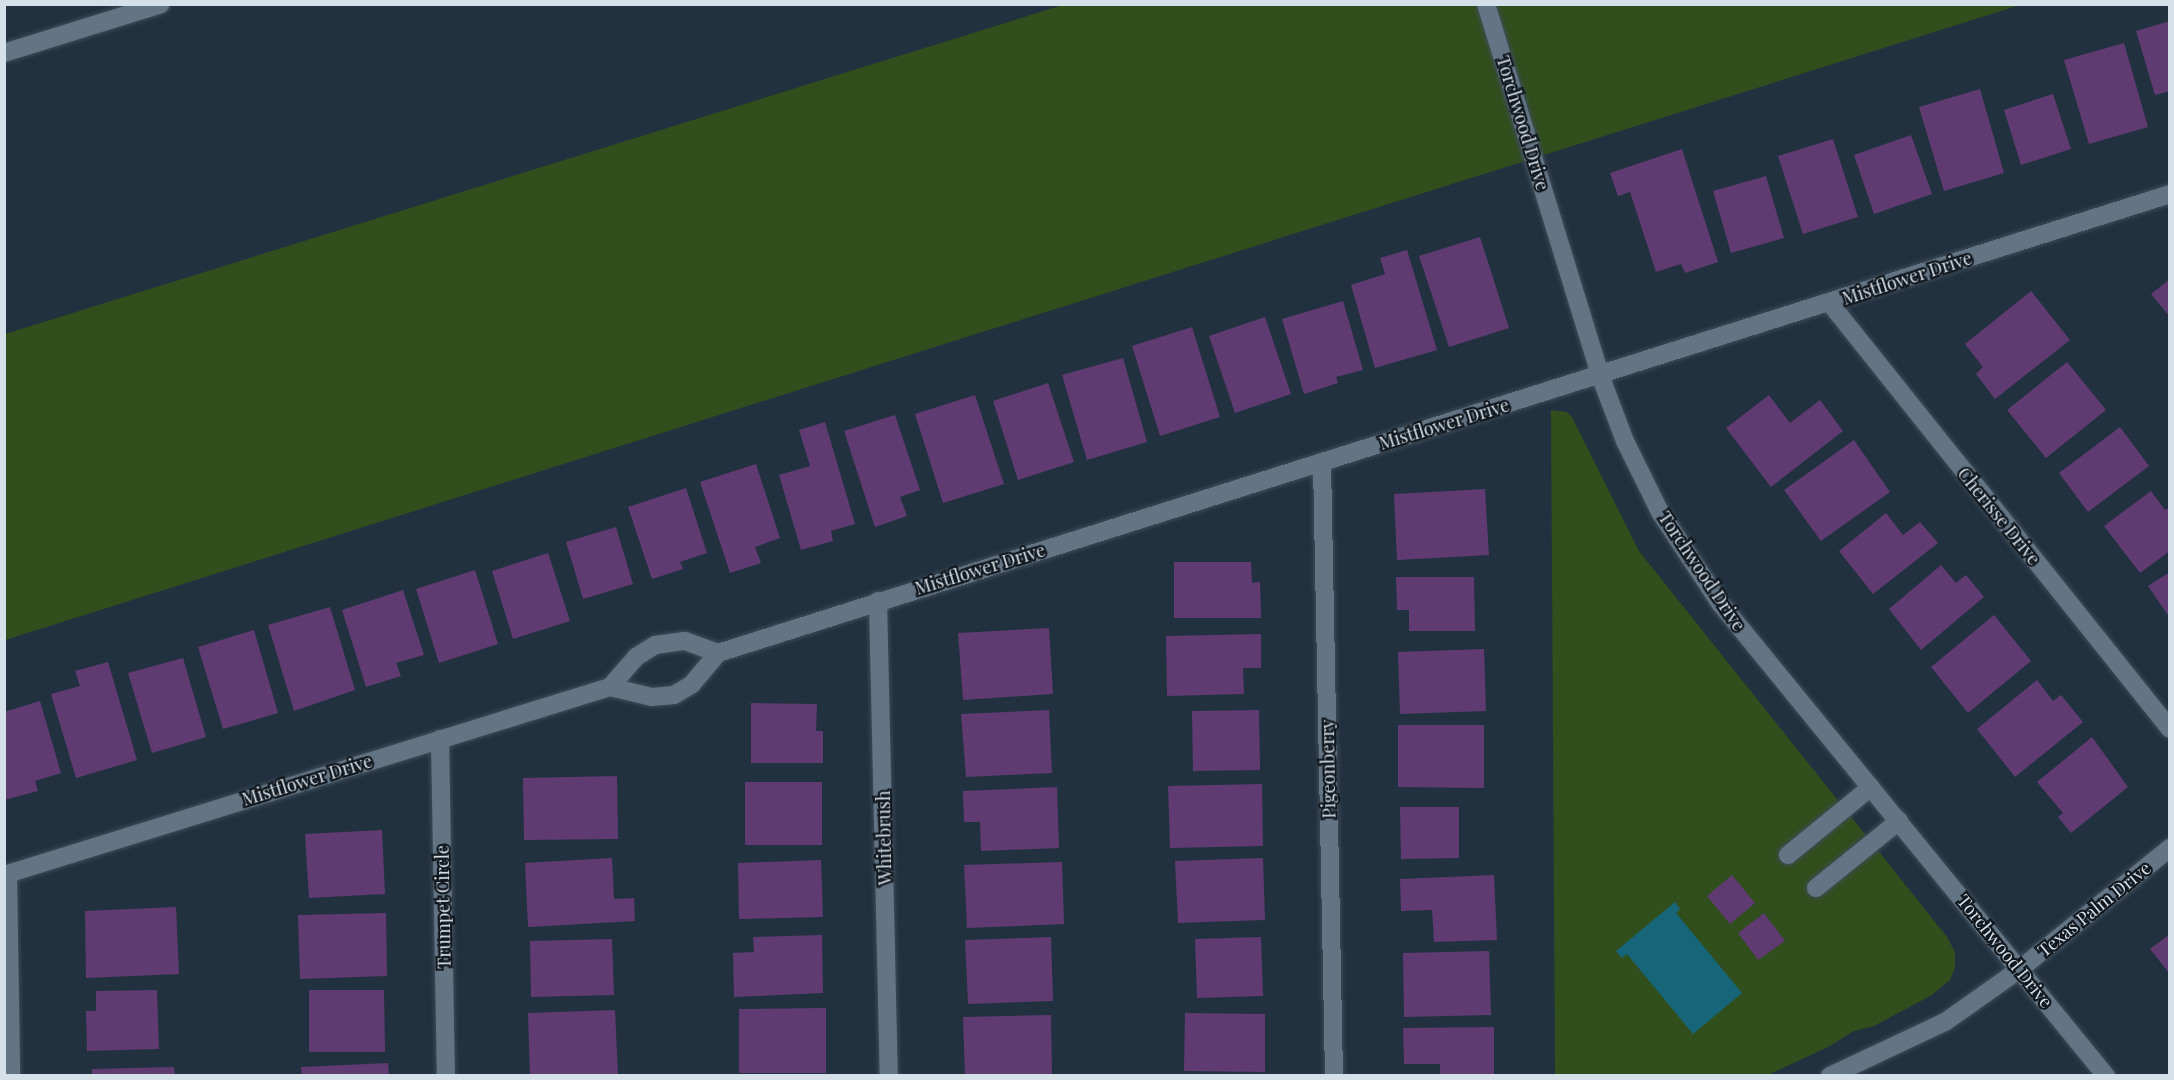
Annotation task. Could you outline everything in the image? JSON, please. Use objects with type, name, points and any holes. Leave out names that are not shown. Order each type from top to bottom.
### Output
[{"type":"street","points":[[4,53],[161,4]]},
{"type":"street","name":"Torchwood Drive","points":[[1486,4],[1600,375],[1625,441],[1660,512],[1719,603],[2106,1076]]},
{"type":"street","name":"Mistflower Drive","points":[[718,653],[2169,194]]},
{"type":"street","name":"Cherisse Drive","points":[[1829,302],[2169,729]]},
{"type":"street","name":"Pigeonberry","points":[[1323,462],[1334,1076]]},
{"type":"street","name":"Whitebrush","points":[[878,601],[889,1076]]},
{"type":"street","points":[[685,640],[718,653],[692,684],[674,695],[652,697],[610,687],[636,657],[655,645],[685,640]]},
{"type":"street","name":"Mistflower Drive","points":[[6,875],[610,687]]},
{"type":"street","name":"Trumpet Circle","points":[[440,739],[447,1076]]},
{"type":"street","points":[[1788,855],[1870,787]]},
{"type":"street","points":[[1816,888],[1899,821]]},
{"type":"street","name":"Texas Palm Drive","points":[[1830,1076],[1945,1022],[2020,969],[2169,848]]},
{"type":"street","points":[[6,875],[11,1076]]},
{"type":"green space","points":[[1063,5],[2020,5],[5,640],[5,334]]},
{"type":"green space","points":[[1551,410],[1567,412],[1572,417],[1639,551],[1947,937],[1955,952],[1955,968],[1950,980],[1932,995],[1874,1026],[1854,1031],[1828,1047],[1768,1075],[1555,1075]]},
{"type":"water","points":[[1675,902],[1680,909],[1676,913],[1742,993],[1693,1034],[1627,954],[1622,958],[1616,951]]},
{"type":"building","points":[[2170,21],[2170,91],[2155,95],[2136,31]]},
{"type":"building","points":[[2124,43],[2148,127],[2089,144],[2064,60]]},
{"type":"building","points":[[1980,89],[2004,173],[1944,191],[1919,107]]},
{"type":"building","points":[[2053,94],[2071,149],[2021,165],[2004,110]]},
{"type":"building","points":[[1911,135],[1932,194],[1874,214],[1854,155]]},
{"type":"building","points":[[1833,139],[1858,217],[1803,234],[1778,156]]},
{"type":"building","points":[[1682,149],[1718,262],[1685,273],[1681,264],[1656,272],[1630,192],[1618,196],[1610,173]]},
{"type":"building","points":[[1766,176],[1784,238],[1731,253],[1713,191]]},
{"type":"building","points":[[1480,237],[1509,328],[1449,347],[1419,256]]},
{"type":"building","points":[[1407,250],[1437,350],[1375,368],[1351,285],[1385,274],[1380,258]]},
{"type":"building","points":[[2170,279],[2170,317],[2151,294]]},
{"type":"building","points":[[2031,291],[2070,340],[1995,399],[1976,374],[1983,367],[1965,344]]},
{"type":"building","points":[[1343,301],[1363,370],[1336,377],[1338,383],[1304,394],[1282,319]]},
{"type":"building","points":[[1265,317],[1291,394],[1235,413],[1209,336]]},
{"type":"building","points":[[1192,327],[1220,417],[1160,436],[1132,346]]},
{"type":"building","points":[[1123,358],[1147,442],[1087,460],[1062,375]]},
{"type":"building","points":[[2067,362],[2106,410],[2046,458],[2007,410]]},
{"type":"building","points":[[1048,383],[1074,462],[1018,480],[993,401]]},
{"type":"building","points":[[975,395],[1004,484],[943,503],[915,414]]},
{"type":"building","points":[[1769,395],[1790,423],[1820,400],[1843,431],[1771,487],[1726,428]]},
{"type":"building","points":[[895,415],[920,490],[900,497],[907,516],[875,527],[844,431]]},
{"type":"building","points":[[825,422],[855,524],[831,531],[833,541],[801,550],[779,475],[810,466],[799,430]]},
{"type":"building","points":[[2120,427],[2149,466],[2088,512],[2059,473]]},
{"type":"building","points":[[1854,440],[1890,492],[1821,541],[1784,490]]},
{"type":"building","points":[[756,464],[780,538],[755,547],[761,563],[730,573],[700,482]]},
{"type":"building","points":[[686,488],[707,553],[680,562],[683,569],[652,579],[628,507]]},
{"type":"building","points":[[1485,489],[1489,555],[1397,560],[1394,494]]},
{"type":"building","points":[[2151,491],[2165,510],[2170,507],[2170,551],[2140,573],[2104,526]]},
{"type":"building","points":[[1886,513],[1903,535],[1920,522],[1938,543],[1873,594],[1839,551]]},
{"type":"building","points":[[616,527],[633,584],[583,599],[566,542]]},
{"type":"building","points":[[548,553],[570,621],[513,639],[492,571]]},
{"type":"building","points":[[1174,562],[1251,562],[1252,583],[1260,582],[1261,618],[1174,618]]},
{"type":"building","points":[[1941,565],[1956,583],[1966,575],[1984,597],[1921,650],[1889,609]]},
{"type":"building","points":[[475,570],[498,644],[439,663],[416,589]]},
{"type":"building","points":[[2170,572],[2170,618],[2148,586]]},
{"type":"building","points":[[1396,577],[1474,577],[1475,631],[1409,631],[1409,610],[1397,610]]},
{"type":"building","points":[[403,590],[424,655],[396,663],[401,676],[366,687],[342,610]]},
{"type":"building","points":[[330,607],[355,690],[294,711],[268,625]]},
{"type":"building","points":[[1994,615],[2031,661],[1968,713],[1931,667]]},
{"type":"building","points":[[1049,628],[1053,694],[963,700],[958,633]]},
{"type":"building","points":[[254,630],[278,713],[223,729],[198,647]]},
{"type":"building","points":[[1261,634],[1261,668],[1243,668],[1244,694],[1167,696],[1166,636]]},
{"type":"building","points":[[1484,649],[1486,711],[1400,714],[1398,652]]},
{"type":"building","points":[[183,658],[206,737],[152,753],[128,673]]},
{"type":"building","points":[[108,662],[137,760],[76,778],[51,694],[80,686],[75,671]]},
{"type":"building","points":[[2037,680],[2053,701],[2061,695],[2083,722],[2015,777],[1977,729]]},
{"type":"building","points":[[40,701],[61,773],[35,781],[38,791],[4,800],[4,712]]},
{"type":"building","points":[[751,703],[817,704],[816,731],[823,731],[823,763],[751,763]]},
{"type":"building","points":[[1049,710],[1052,773],[966,777],[961,714]]},
{"type":"building","points":[[1259,710],[1260,770],[1193,771],[1192,711]]},
{"type":"building","points":[[1398,725],[1484,725],[1484,788],[1398,787]]},
{"type":"building","points":[[2092,737],[2128,787],[2071,833],[2058,817],[2063,813],[2037,782]]},
{"type":"building","points":[[617,776],[618,839],[524,840],[523,778]]},
{"type":"building","points":[[745,782],[822,782],[822,845],[745,845]]},
{"type":"building","points":[[1262,784],[1263,846],[1170,848],[1168,786]]},
{"type":"building","points":[[1057,787],[1059,848],[981,851],[980,822],[964,822],[963,791]]},
{"type":"building","points":[[1400,807],[1459,807],[1459,858],[1401,859]]},
{"type":"building","points":[[382,830],[385,894],[309,898],[305,834]]},
{"type":"building","points":[[612,858],[614,899],[634,898],[635,921],[528,927],[525,863]]},
{"type":"building","points":[[1263,858],[1265,920],[1178,923],[1175,861]]},
{"type":"building","points":[[821,860],[823,917],[739,919],[738,863]]},
{"type":"building","points":[[1062,862],[1064,924],[967,928],[964,865]]},
{"type":"building","points":[[1494,875],[1497,940],[1434,942],[1432,910],[1401,911],[1400,879]]},
{"type":"building","points":[[1732,875],[1755,903],[1730,924],[1707,896]]},
{"type":"building","points":[[176,907],[179,974],[86,978],[85,911]]},
{"type":"building","points":[[386,913],[387,976],[300,979],[298,915]]},
{"type":"building","points":[[1764,913],[1785,941],[1758,960],[1738,933]]},
{"type":"building","points":[[2170,934],[2170,974],[2150,949]]},
{"type":"building","points":[[822,935],[823,993],[734,997],[733,953],[754,952],[753,937]]},
{"type":"building","points":[[1051,937],[1053,1001],[968,1004],[965,940]]},
{"type":"building","points":[[1261,937],[1263,996],[1197,998],[1195,939]]},
{"type":"building","points":[[612,939],[614,995],[531,997],[530,941]]},
{"type":"building","points":[[1489,951],[1491,1015],[1404,1017],[1403,953]]},
{"type":"building","points":[[157,990],[159,1049],[87,1051],[86,1011],[96,1011],[96,991]]},
{"type":"building","points":[[309,990],[384,990],[385,1052],[309,1052]]},
{"type":"building","points":[[826,1008],[826,1073],[739,1073],[739,1009]]},
{"type":"building","points":[[615,1010],[618,1075],[530,1076],[528,1013]]},
{"type":"building","points":[[1185,1013],[1265,1014],[1265,1072],[1184,1071]]},
{"type":"building","points":[[1051,1015],[1052,1076],[965,1076],[963,1017]]},
{"type":"building","points":[[1494,1027],[1494,1076],[1440,1076],[1440,1064],[1404,1064],[1403,1028]]},
{"type":"building","points":[[388,1063],[389,1076],[302,1076],[301,1067]]},
{"type":"building","points":[[174,1067],[175,1076],[92,1076],[92,1069]]}]
